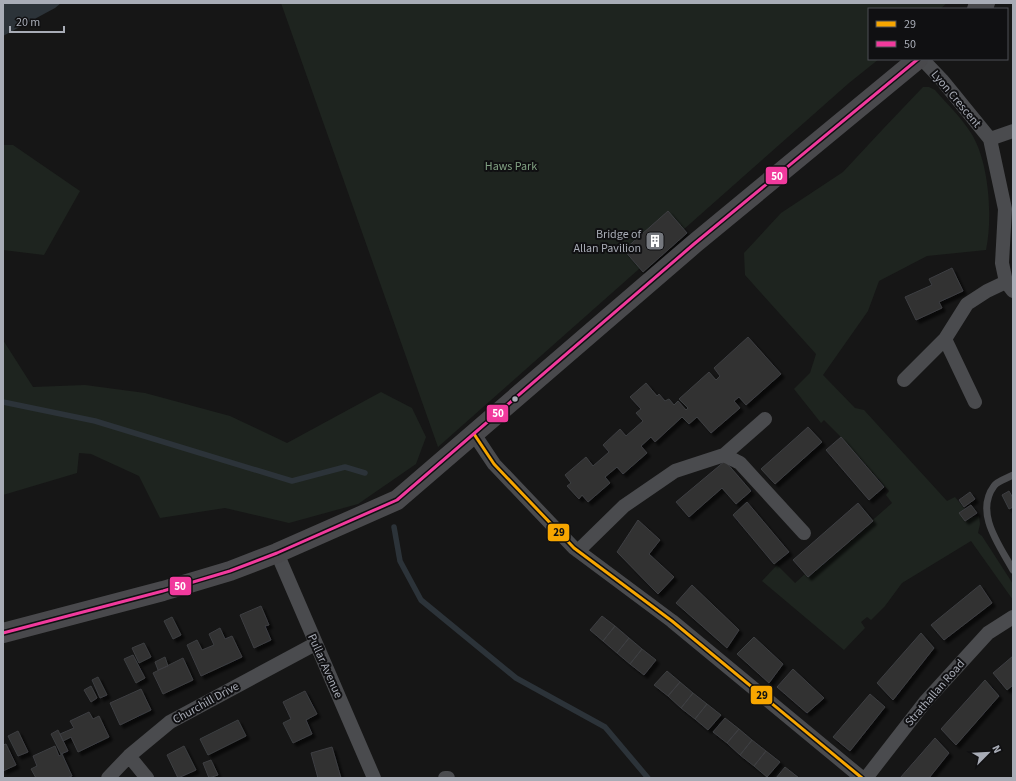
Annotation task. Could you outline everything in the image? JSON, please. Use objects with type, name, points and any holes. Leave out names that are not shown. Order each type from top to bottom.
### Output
[{"type":"main road","points":[[3,633],[164,591],[230,571],[277,553],[397,500],[694,244],[917,60]]},
{"type":"street","name":"Lyon Crescent","points":[[904,380],[945,339],[967,304],[987,291],[1010,286],[1002,263],[1006,209],[990,139],[942,80],[923,60]]},
{"type":"street","name":"Lyon Crescent","points":[[990,139],[1013,131]]},
{"type":"street","points":[[945,339],[975,402]]},
{"type":"street","points":[[578,551],[624,506],[675,471],[724,455],[765,419]]},
{"type":"street","points":[[474,434],[494,464],[578,551],[672,621],[862,778]]},
{"type":"street","points":[[724,455],[740,463],[804,533]]},
{"type":"street","name":"Pullar Avenue","points":[[277,553],[374,778]]},
{"type":"street","name":"Strathallan Road","points":[[866,778],[925,702],[988,633],[1013,617]]},
{"type":"street","name":"Churchill Drive","points":[[108,778],[129,756],[170,722],[315,644]]},
{"type":"street","points":[[129,756],[147,778]]},
{"type":"lane","points":[[1013,475],[994,484],[988,497],[987,511],[991,529],[1013,570]]},
{"type":"green space","name":"Haws Park","points":[[281,3],[947,3],[941,8],[868,8],[868,60],[878,60],[849,83],[438,447]]},
{"type":"green space","points":[[923,87],[929,87],[935,90],[963,122],[977,145],[986,174],[988,190],[989,222],[986,250],[927,256],[879,281],[868,311],[823,375],[855,408],[864,410],[947,501],[955,497],[965,509],[959,513],[965,521],[972,517],[979,516],[980,524],[978,533],[982,536],[1013,584],[1013,600],[971,541],[902,583],[885,606],[871,620],[867,617],[861,622],[865,628],[844,650],[762,581],[777,565],[795,583],[805,574],[808,577],[892,503],[886,495],[889,491],[824,420],[821,423],[794,389],[810,373],[816,354],[745,275],[744,253],[781,213],[843,172]]},
{"type":"green space","points":[[3,145],[13,145],[80,191],[44,255],[3,250]]},
{"type":"green space","points":[[3,340],[33,387],[85,385],[145,393],[230,416],[287,443],[381,392],[412,408],[426,437],[416,464],[358,504],[289,523],[225,508],[160,518],[139,476],[91,454],[79,453],[77,473],[3,495]]},
{"type":"shaded area","points":[[3,3],[61,3],[55,8],[3,36]]},
{"type":"building","name":"Bridge of Allan Pavilion","points":[[668,211],[687,233],[643,272],[624,250]]},
{"type":"building","points":[[952,268],[963,291],[939,302],[942,308],[916,320],[905,297],[932,285],[929,279]]},
{"type":"building","points":[[748,337],[781,374],[746,405],[739,397],[734,401],[740,408],[711,433],[697,417],[689,424],[682,417],[655,442],[651,437],[641,446],[647,453],[623,474],[617,467],[605,477],[610,483],[588,502],[582,495],[579,499],[567,486],[571,483],[565,475],[586,457],[593,466],[609,452],[603,445],[620,429],[626,436],[643,421],[636,413],[641,409],[630,397],[646,383],[657,396],[659,394],[665,401],[669,399],[674,405],[678,401],[686,410],[688,408],[679,399],[709,372],[716,380],[720,376],[714,368]]},
{"type":"building","points":[[808,427],[822,442],[775,484],[761,469]]},
{"type":"building","points":[[841,437],[884,487],[869,500],[826,450]]},
{"type":"building","points":[[725,461],[751,491],[736,504],[722,488],[689,517],[676,502]]},
{"type":"building","points":[[1009,491],[1013,498],[1013,507],[1009,509],[1002,495]]},
{"type":"building","points":[[970,492],[975,499],[964,507],[959,500]]},
{"type":"building","points":[[747,502],[789,552],[774,564],[733,515]]},
{"type":"building","points":[[858,503],[873,521],[808,577],[793,560]]},
{"type":"building","points":[[971,505],[977,513],[965,521],[959,513]]},
{"type":"building","points":[[638,520],[660,540],[649,554],[674,577],[658,594],[617,552]]},
{"type":"building","points":[[692,585],[739,630],[727,648],[676,603]]},
{"type":"building","points":[[980,585],[992,603],[944,640],[931,625]]},
{"type":"building","points":[[261,606],[269,625],[265,626],[271,640],[254,648],[240,615]]},
{"type":"building","points":[[602,616],[615,626],[603,641],[590,630]]},
{"type":"building","points":[[172,617],[181,635],[173,639],[164,621]]},
{"type":"building","points":[[615,626],[629,638],[617,653],[603,641]]},
{"type":"building","points":[[220,628],[225,639],[232,636],[242,657],[201,676],[187,645],[197,640],[202,650],[214,645],[209,634]]},
{"type":"building","points":[[921,633],[934,648],[893,700],[877,683]]},
{"type":"building","points":[[754,637],[783,664],[769,683],[737,654]]},
{"type":"building","points":[[629,638],[642,649],[630,664],[617,653]]},
{"type":"building","points":[[144,643],[151,657],[139,663],[132,648]]},
{"type":"building","points":[[642,649],[656,660],[644,675],[630,664]]},
{"type":"building","points":[[133,655],[145,678],[136,683],[124,659]]},
{"type":"building","points":[[1013,656],[1013,685],[1007,690],[993,673]]},
{"type":"building","points":[[165,657],[168,666],[158,670],[155,662]]},
{"type":"building","points":[[183,658],[193,680],[163,694],[153,673]]},
{"type":"building","points":[[793,669],[824,698],[807,713],[777,687]]},
{"type":"building","points":[[667,671],[680,682],[668,696],[654,685]]},
{"type":"building","points":[[98,677],[107,695],[100,698],[92,680]]},
{"type":"building","points":[[985,680],[999,696],[956,745],[941,729]]},
{"type":"building","points":[[680,682],[693,693],[681,708],[668,696]]},
{"type":"building","points":[[91,686],[97,698],[91,702],[84,690]]},
{"type":"building","points":[[141,689],[151,710],[120,725],[110,703]]},
{"type":"building","points":[[305,691],[317,714],[306,720],[312,734],[293,743],[283,723],[291,719],[283,702]]},
{"type":"building","points":[[693,693],[707,704],[695,719],[681,708]]},
{"type":"building","points":[[870,694],[885,707],[850,751],[833,737]]},
{"type":"building","points":[[707,704],[721,715],[708,730],[695,719]]},
{"type":"building","points":[[89,712],[93,719],[99,716],[109,737],[78,752],[71,737],[63,741],[60,734],[74,728],[70,721]]},
{"type":"building","points":[[725,718],[739,729],[727,743],[713,732]]},
{"type":"building","points":[[238,720],[246,736],[208,755],[200,739]]},
{"type":"building","points":[[739,729],[752,740],[740,755],[727,743]]},
{"type":"building","points":[[58,730],[68,751],[61,754],[51,734]]},
{"type":"building","points":[[18,731],[28,752],[18,756],[8,736]]},
{"type":"building","points":[[935,738],[949,753],[929,778],[900,778]]},
{"type":"building","points":[[752,740],[766,751],[754,766],[740,755]]},
{"type":"building","points":[[6,744],[16,765],[3,771],[3,745]]},
{"type":"building","points":[[55,746],[59,756],[62,754],[72,776],[67,778],[36,778],[31,769],[37,766],[33,756]]},
{"type":"building","points":[[184,746],[196,770],[178,778],[167,755]]},
{"type":"building","points":[[332,747],[341,778],[318,778],[311,753]]},
{"type":"building","points":[[766,751],[780,762],[767,777],[754,766]]},
{"type":"building","points":[[211,760],[218,775],[209,778],[203,763]]},
{"type":"building","points":[[785,767],[799,778],[776,778]]},
{"type":"waterway","points":[[3,402],[95,421],[292,481],[345,467],[365,473]]},
{"type":"waterway","points":[[394,527],[400,561],[421,600],[516,678],[605,727],[648,778]]},
{"type":"transit line","name":"50","points":[[3,633],[163,591],[230,571],[277,553],[397,500],[694,244],[917,60]]},
{"type":"transit line","name":"29","points":[[474,434],[494,464],[574,548],[672,621],[862,778]]},
{"type":"place","name":"Bridge of Allan Pavilion","points":[[655,241]]}]
